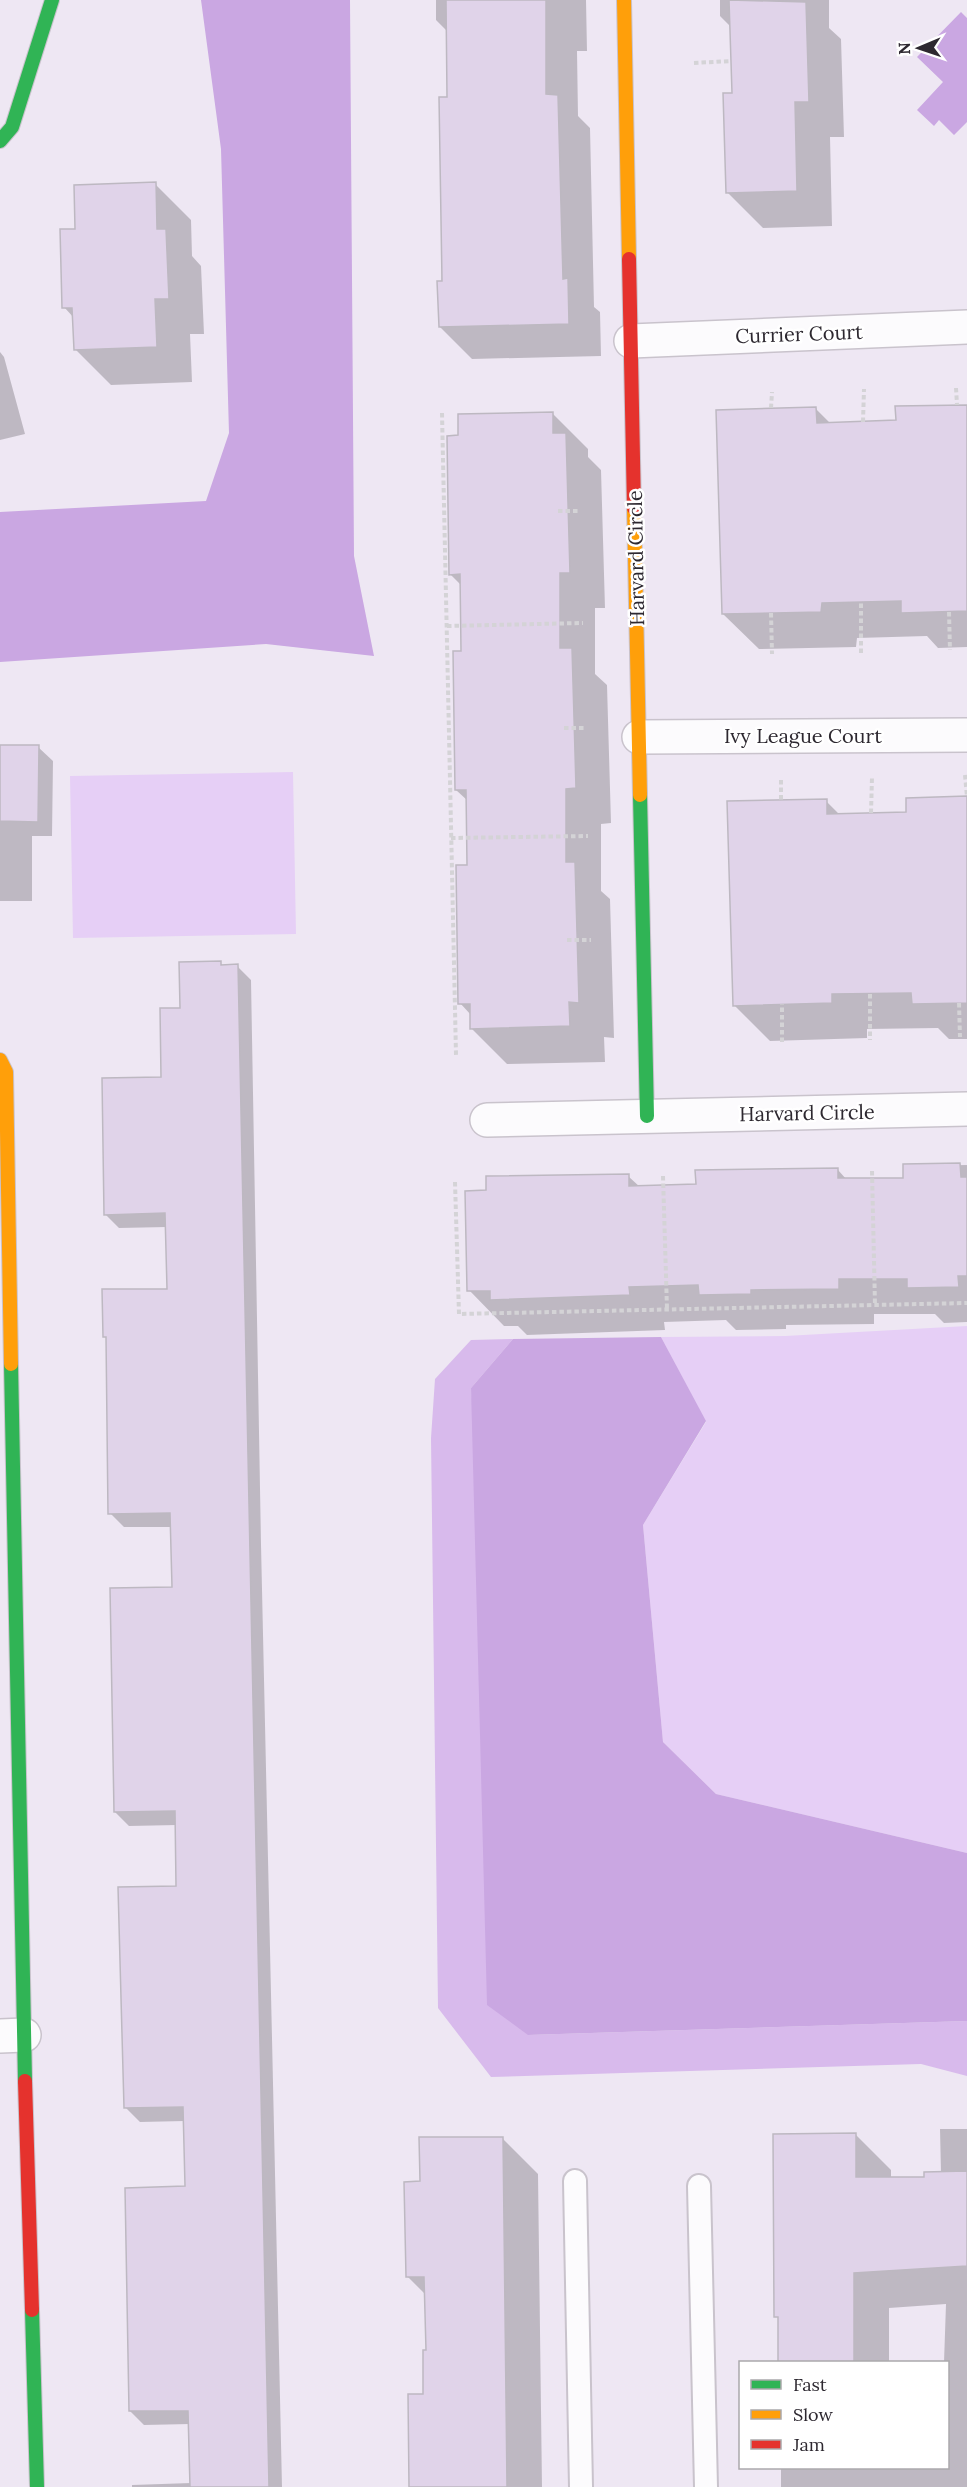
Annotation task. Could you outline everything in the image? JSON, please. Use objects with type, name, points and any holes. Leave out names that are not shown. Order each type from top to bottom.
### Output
[{"type":"street","points":[[0,141],[12,127],[52,0]]},
{"type":"street","name":"Harvard Circle","points":[[624,0],[647,1116]]},
{"type":"street","name":"Currier Court","points":[[631,341],[967,327]]},
{"type":"street","name":"Ivy League Court","points":[[639,737],[967,735]]},
{"type":"street","points":[[0,1059],[6,1072],[12,2036],[37,2487]]},
{"type":"street","name":"Harvard Circle","points":[[487,1120],[967,1109]]},
{"type":"lane","points":[[575,2181],[581,2487]]},
{"type":"lane","points":[[699,2186],[706,2487]]},
{"type":"path","points":[[694,63],[731,61]]},
{"type":"path","points":[[956,388],[957,405]]},
{"type":"path","points":[[863,422],[864,389]]},
{"type":"path","points":[[771,408],[772,392]]},
{"type":"path","points":[[442,413],[456,1055]]},
{"type":"path","points":[[558,511],[580,511]]},
{"type":"path","points":[[861,602],[861,653]]},
{"type":"path","points":[[949,612],[951,650]]},
{"type":"path","points":[[771,613],[772,654]]},
{"type":"path","points":[[447,626],[583,623]]},
{"type":"path","points":[[564,728],[586,728]]},
{"type":"path","points":[[966,775],[967,796]]},
{"type":"path","points":[[871,813],[872,777]]},
{"type":"path","points":[[781,780],[781,800]]},
{"type":"path","points":[[451,838],[588,836]]},
{"type":"path","points":[[567,940],[591,940]]},
{"type":"path","points":[[870,994],[870,1040]]},
{"type":"path","points":[[959,1003],[960,1037]]},
{"type":"path","points":[[782,1004],[782,1042]]},
{"type":"path","points":[[872,1171],[875,1305]]},
{"type":"path","points":[[663,1176],[667,1310]]},
{"type":"path","points":[[455,1182],[459,1314],[967,1303]]},
{"type":"shaded area","points":[[201,0],[350,0],[354,556],[374,656],[266,644],[0,662],[0,512],[206,501],[229,433],[221,149]]},
{"type":"shaded area","points":[[961,12],[967,18],[967,122],[954,135],[939,120],[934,126],[917,110],[943,82],[917,57]]},
{"type":"shaded area","points":[[293,772],[296,934],[73,938],[70,776]]},
{"type":"shaded area","points":[[967,1326],[967,1853],[716,1794],[663,1742],[643,1525],[706,1422],[661,1337],[785,1336]]},
{"type":"shaded area","points":[[661,1337],[706,1421],[643,1525],[663,1742],[716,1794],[967,1853],[967,2021],[528,2035],[487,2005],[471,1388],[513,1339]]},
{"type":"shaded area","points":[[513,1339],[471,1388],[528,2035],[967,2021],[967,2076],[921,2064],[491,2077],[438,2008],[431,1438],[435,1379],[471,1340]]},
{"type":"building","points":[[446,0],[546,0],[546,94],[558,95],[563,279],[568,278],[569,324],[439,327],[437,281],[442,281],[439,97],[447,97]]},
{"type":"building","points":[[729,0],[806,2],[809,102],[795,102],[797,191],[726,193],[723,93],[732,93]]},
{"type":"building","points":[[156,182],[157,229],[166,229],[169,299],[155,299],[157,347],[74,350],[72,308],[62,308],[60,229],[75,229],[74,185]]},
{"type":"building","points":[[967,405],[967,611],[901,613],[901,601],[822,603],[821,612],[722,614],[716,410],[816,407],[817,423],[896,420],[895,406]]},
{"type":"building","points":[[553,412],[553,433],[566,433],[570,573],[560,573],[560,648],[572,648],[576,788],[566,789],[566,862],[575,862],[579,1003],[569,1002],[570,1026],[470,1029],[470,1004],[458,1004],[456,865],[467,865],[466,790],[455,790],[453,651],[461,651],[460,574],[449,575],[447,436],[458,435],[458,414]]},
{"type":"building","points":[[0,745],[39,745],[38,822],[0,821]]},
{"type":"building","points":[[967,796],[967,1003],[912,1004],[911,993],[832,994],[832,1003],[733,1006],[727,801],[827,799],[827,814],[906,812],[906,798]]},
{"type":"building","points":[[221,961],[221,965],[238,964],[269,2487],[190,2487],[188,2411],[129,2411],[125,2188],[185,2186],[183,2107],[124,2108],[118,1887],[176,1886],[175,1811],[114,1812],[110,1588],[172,1587],[170,1513],[108,1514],[106,1337],[103,1337],[102,1289],[167,1289],[165,1213],[104,1215],[102,1078],[161,1077],[160,1008],[180,1008],[179,962]]},
{"type":"building","points":[[960,1163],[961,1177],[967,1177],[967,1276],[958,1276],[959,1287],[907,1288],[907,1279],[839,1279],[839,1289],[751,1290],[751,1294],[699,1295],[698,1285],[629,1287],[630,1295],[490,1300],[490,1291],[467,1291],[465,1191],[486,1190],[486,1176],[629,1174],[629,1186],[696,1184],[695,1170],[838,1168],[838,1178],[903,1178],[903,1164]]},
{"type":"building","points":[[856,2133],[856,2177],[924,2177],[924,2172],[967,2171],[967,2266],[854,2273],[854,2361],[778,2361],[778,2317],[774,2317],[773,2134]]},
{"type":"building","points":[[419,2137],[503,2137],[507,2487],[409,2487],[408,2394],[423,2394],[423,2350],[426,2350],[424,2277],[406,2277],[404,2182],[420,2181]]},
{"type":"traffic: fast","points":[[0,141],[12,127],[52,0]]},
{"type":"traffic: fast","points":[[640,795],[647,1116]]},
{"type":"traffic: fast","points":[[11,1364],[25,2081]]},
{"type":"traffic: fast","points":[[32,2310],[37,2487]]},
{"type":"traffic: slow","points":[[624,0],[629,259]]},
{"type":"traffic: slow","points":[[634,508],[640,795]]},
{"type":"traffic: slow","points":[[0,1060],[6,1072],[11,1364]]},
{"type":"traffic: jam","points":[[629,259],[634,508]]},
{"type":"traffic: jam","points":[[25,2081],[32,2310]]}]
